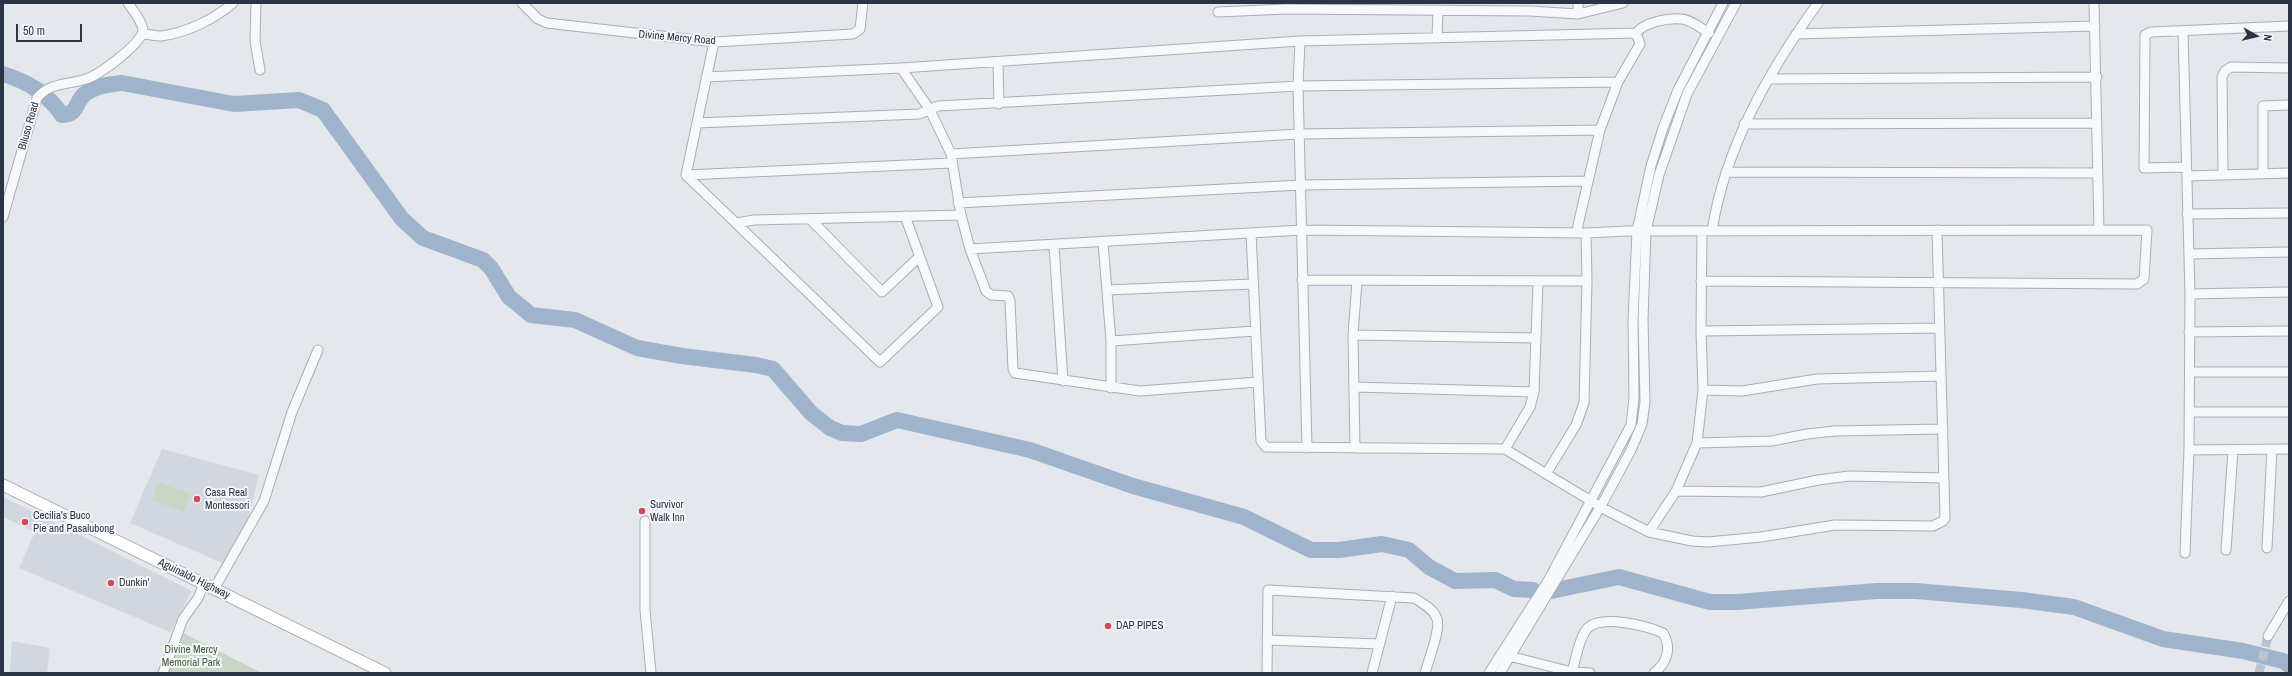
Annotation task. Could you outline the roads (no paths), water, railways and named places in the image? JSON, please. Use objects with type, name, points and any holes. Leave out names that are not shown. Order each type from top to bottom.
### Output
[{"type":"main road","name":"Aguinaldo Highway","points":[[3,485],[385,673]]},
{"type":"street","points":[[128,3],[143,28],[142,34],[161,36],[186,28],[219,14],[233,3]]},
{"type":"street","points":[[256,3],[255,41],[260,70]]},
{"type":"street","name":"Divine Mercy Road","points":[[522,3],[538,19],[547,23],[714,42],[853,34],[860,29],[863,3]]},
{"type":"street","points":[[1578,3],[1578,14]]},
{"type":"street","points":[[1218,12],[1286,6],[1438,11],[1483,7],[1530,7],[1578,14],[1624,3]]},
{"type":"street","points":[[1551,584],[1591,500],[1626,438],[1634,412],[1633,320],[1637,231],[1651,166],[1663,128],[1678,90],[1709,33],[1723,3]]},
{"type":"street","points":[[1489,673],[1505,655],[1600,506],[1631,450],[1642,424],[1645,402],[1643,320],[1646,231],[1658,175],[1687,94],[1736,3]]},
{"type":"street","points":[[1712,230],[1716,201],[1744,124],[1796,34],[1818,3]]},
{"type":"street","points":[[2094,3],[2097,77],[2099,230]]},
{"type":"street","points":[[1437,37],[1438,11]]},
{"type":"street","points":[[706,77],[901,68],[1300,41],[1636,33],[1641,27],[1649,23],[1680,19],[1709,33]]},
{"type":"street","points":[[1796,34],[2095,26]]},
{"type":"street","points":[[2289,26],[2151,32],[2145,35],[2144,168],[2223,174],[2289,173]]},
{"type":"street","points":[[2182,31],[2190,294],[2190,412],[2185,553]]},
{"type":"street","points":[[1546,474],[1576,425],[1584,403],[1587,281],[1582,233],[1588,181],[1600,130],[1618,82],[1640,44],[1636,33]]},
{"type":"street","name":"Biluso Road","points":[[3,217],[37,98],[44,89],[88,78],[123,54],[142,34]]},
{"type":"street","points":[[1300,41],[1298,86],[1307,448]]},
{"type":"street","points":[[686,175],[714,42]]},
{"type":"street","points":[[998,62],[999,104]]},
{"type":"street","points":[[2223,174],[2222,77],[2225,71],[2231,67],[2289,68]]},
{"type":"street","points":[[901,68],[930,110],[951,154],[961,215],[970,249],[988,294],[1008,296],[1010,301],[1013,369],[1015,373],[1140,391],[1258,382]]},
{"type":"street","points":[[1769,79],[2097,77]]},
{"type":"street","points":[[697,123],[919,114],[938,106],[999,104],[1298,86],[1618,82]]},
{"type":"street","points":[[2263,173],[2263,106],[2289,105]]},
{"type":"street","points":[[1744,124],[2097,123]]},
{"type":"street","points":[[951,154],[1299,134],[1600,130]]},
{"type":"street","points":[[686,175],[952,164]]},
{"type":"street","points":[[1726,172],[2098,173]]},
{"type":"street","points":[[686,175],[880,362],[938,307],[905,216]]},
{"type":"street","points":[[958,203],[1301,185],[1588,181]]},
{"type":"street","points":[[2187,214],[2289,213]]},
{"type":"street","points":[[736,223],[754,220],[961,215]]},
{"type":"street","points":[[810,219],[882,292],[919,257]]},
{"type":"street","points":[[970,249],[1054,246],[1302,230],[1582,233],[1712,230],[2147,230],[2144,279],[2141,282],[1701,281]]},
{"type":"street","points":[[1251,233],[1252,284],[1261,441],[1266,447],[1505,449],[1600,506],[1649,532],[1692,541],[1708,542],[1762,537],[1834,525],[1933,526],[1943,521],[1945,518],[1937,230]]},
{"type":"street","points":[[1649,532],[1676,490],[1697,443],[1703,390],[1701,331],[1702,231]]},
{"type":"street","points":[[1103,242],[1111,341],[1112,388]]},
{"type":"street","points":[[1054,246],[1063,381]]},
{"type":"street","points":[[2189,254],[2289,252]]},
{"type":"street","points":[[1302,280],[1538,283],[1587,281]]},
{"type":"street","points":[[1355,448],[1353,335],[1357,281]]},
{"type":"street","points":[[1505,449],[1530,407],[1534,392],[1538,283]]},
{"type":"street","points":[[1107,290],[1252,284]]},
{"type":"street","points":[[2190,294],[2289,292]]},
{"type":"street","points":[[1701,331],[1940,328]]},
{"type":"street","points":[[1111,341],[1255,331]]},
{"type":"street","points":[[2189,332],[2289,331]]},
{"type":"street","points":[[1353,335],[1535,338]]},
{"type":"street","points":[[214,589],[264,501],[292,412],[318,350]]},
{"type":"street","points":[[2190,372],[2289,372]]},
{"type":"street","points":[[1703,390],[1742,391],[1817,378],[1941,376]]},
{"type":"street","points":[[1354,387],[1534,392]]},
{"type":"street","points":[[2190,412],[2289,412]]},
{"type":"street","points":[[1697,443],[1772,441],[1807,434],[1835,431],[1942,429]]},
{"type":"street","points":[[2267,548],[2272,449]]},
{"type":"street","points":[[2189,450],[2289,449]]},
{"type":"street","points":[[2226,550],[2233,450]]},
{"type":"street","points":[[1676,490],[1760,492],[1818,480],[1849,476],[1944,478]]},
{"type":"street","points":[[645,521],[645,610],[651,673]]},
{"type":"street","points":[[163,673],[183,620],[198,598],[204,584]]},
{"type":"street","points":[[1267,673],[1268,590],[1414,598],[1428,607],[1437,619],[1438,628],[1425,673]]},
{"type":"street","points":[[1372,673],[1392,596]]},
{"type":"street","points":[[2268,636],[2289,601]]},
{"type":"street","points":[[1572,672],[1586,630],[1592,625],[1612,622],[1633,624],[1663,633],[1668,641],[1668,652],[1663,666],[1654,673]]},
{"type":"street","points":[[1267,640],[1380,644]]},
{"type":"street","points":[[1505,655],[1572,672],[1590,673]]},
{"type":"street","points":[[1500,673],[1505,655]]},
{"type":"waterway","points":[[3,74],[36,89],[50,100],[62,115],[72,112],[82,96],[86,93],[103,86],[122,83],[234,104],[299,100],[323,110],[402,219],[423,238],[483,260],[491,268],[509,297],[531,315],[575,320],[637,348],[682,356],[756,365],[773,369],[811,413],[830,428],[842,433],[861,434],[897,420],[1030,450],[1133,486],[1244,517],[1311,550],[1339,550],[1382,544],[1409,550],[1429,567],[1455,581],[1495,580],[1514,589],[1533,590]]},
{"type":"waterway","points":[[1551,591],[1619,577],[1710,602],[1737,602],[1877,591],[1916,591],[2021,600],[2074,607],[2163,639],[2243,651],[2283,661],[2289,665]]},
{"type":"tunnel","points":[[2259,673],[2268,636]]},
{"type":"place","name":"Casa Real Montessori","points":[[197,499]]},
{"type":"place","name":"Survivor Walk Inn","points":[[642,511]]},
{"type":"place","name":"Cecilia's Buco Pie and Pasalubong","points":[[25,522]]},
{"type":"place","name":"Dunkin'","points":[[111,583]]},
{"type":"place","name":"DAP PIPES","points":[[1108,626]]},
{"type":"park label","name":"Divine Mercy Memorial Park","points":[[191,656]]}]
